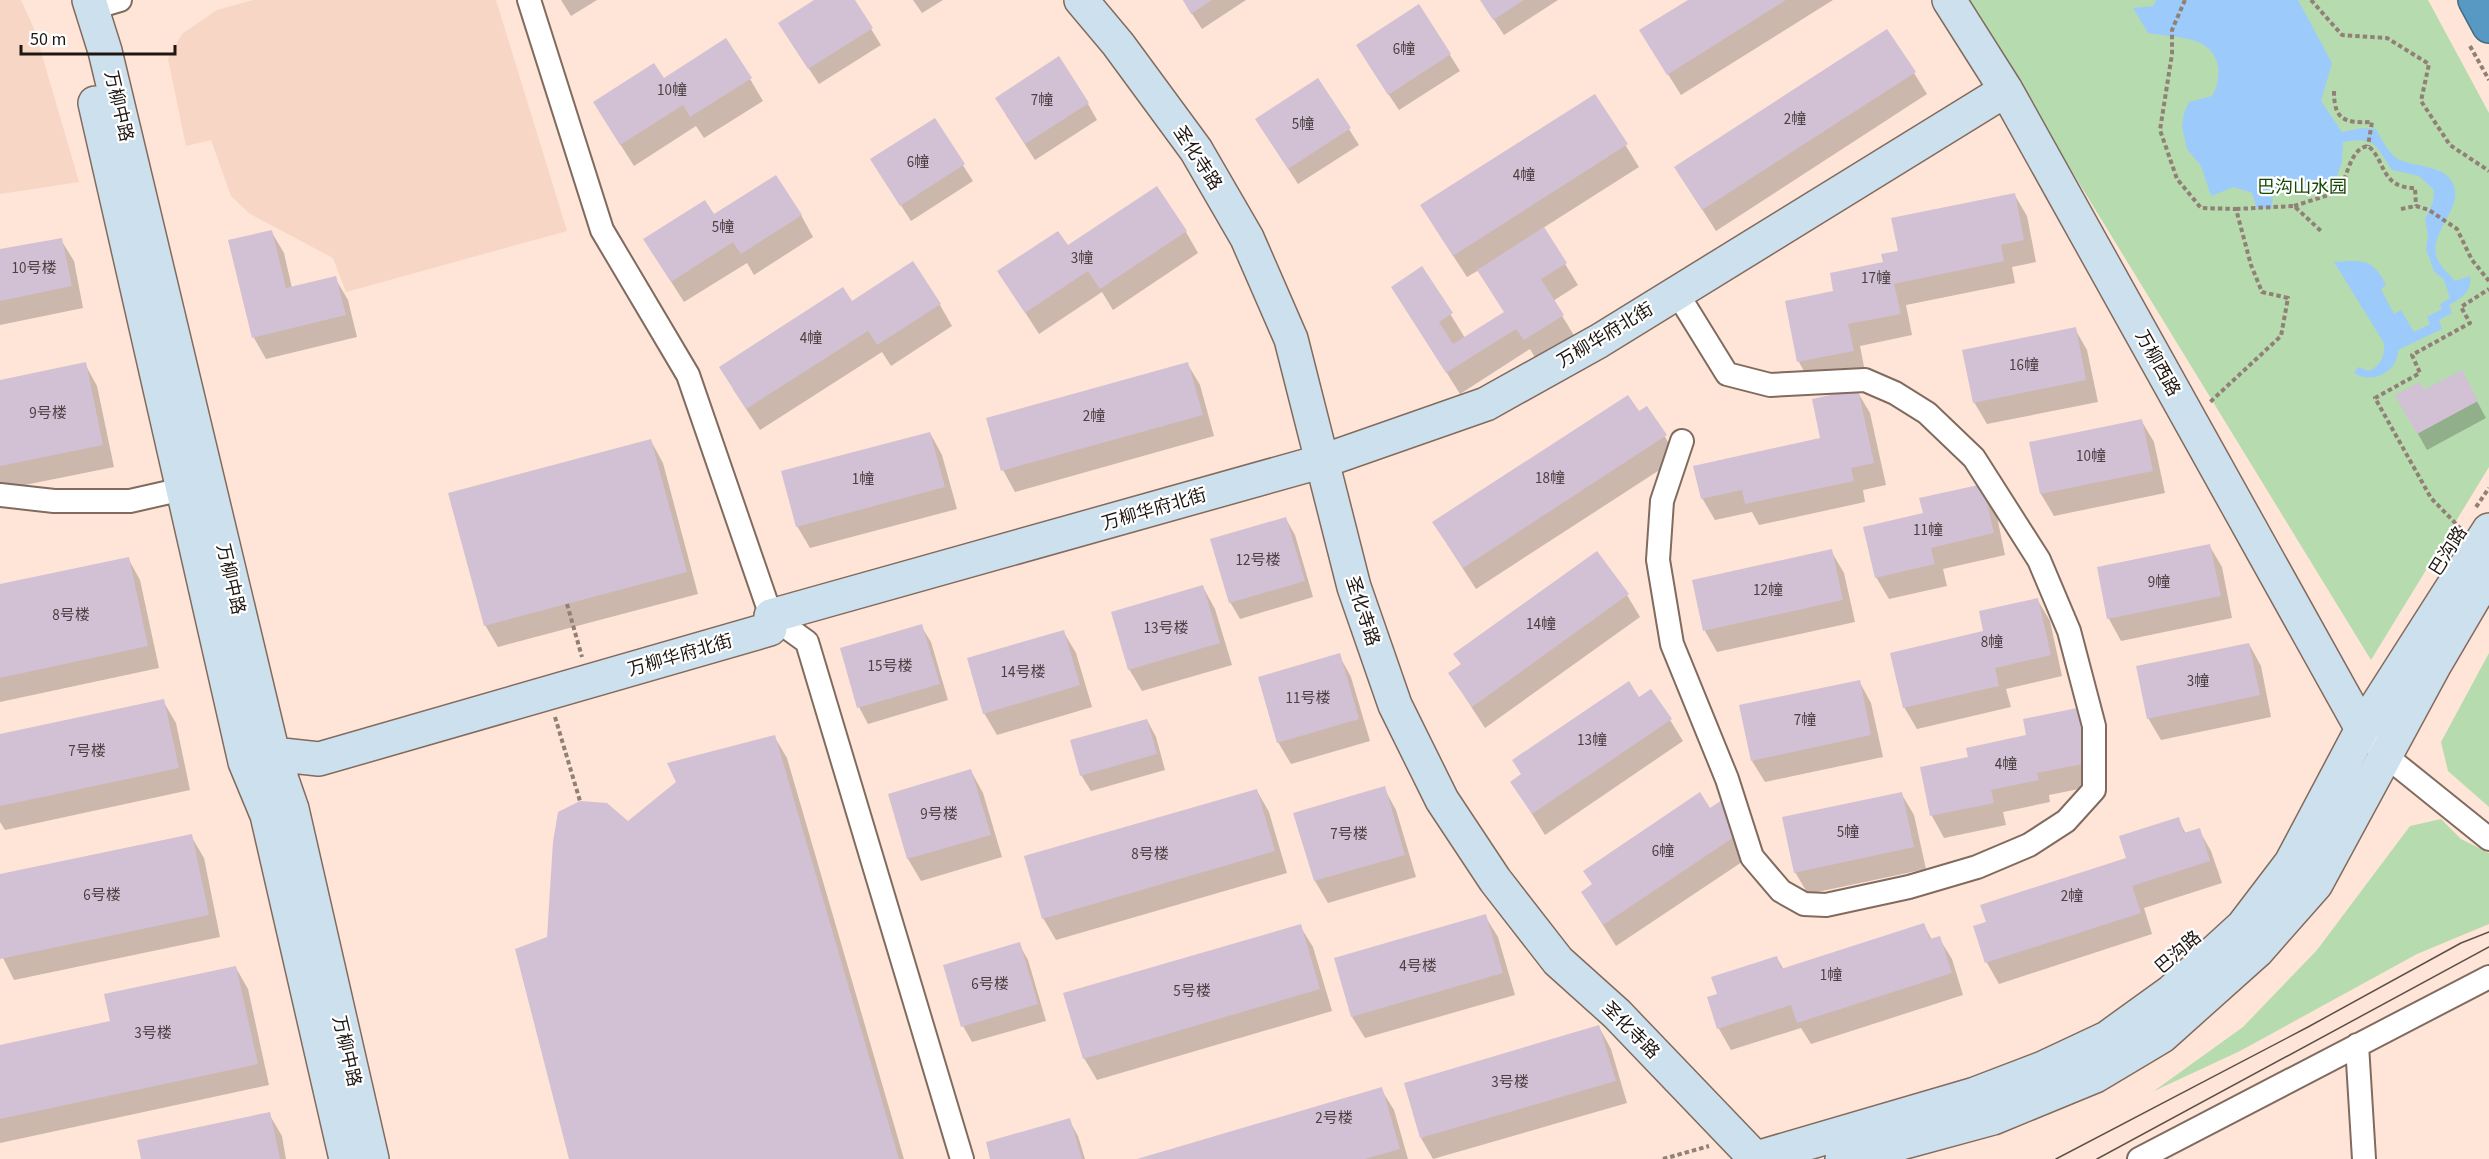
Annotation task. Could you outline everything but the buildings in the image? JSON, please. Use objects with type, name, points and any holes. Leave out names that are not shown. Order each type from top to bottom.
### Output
[{"type":"highway","points":[[2475,0],[2489,26]]},
{"type":"street","points":[[529,0],[602,230],[688,375],[771,615],[807,642],[962,1159]]},
{"type":"street","name":"圣化寺路","points":[[1081,0],[1118,44],[1196,150],[1247,238],[1290,339],[1354,588],[1395,705],[1442,800],[1495,879],[1558,961],[1617,1014],[1748,1152]]},
{"type":"street","name":"万柳西路","points":[[1948,0],[2006,90],[2362,729]]},
{"type":"street","name":"万柳中路","points":[[92,2],[81,44],[183,489],[259,758],[292,809],[372,1159]]},
{"type":"street","name":"万柳中路","points":[[92,2],[108,61],[259,758],[267,815],[346,1159]]},
{"type":"street","name":"万柳华府北街","points":[[259,758],[319,759],[770,629],[771,615],[1323,461],[1486,404],[1599,341],[2006,90]]},
{"type":"street","points":[[1677,293],[1728,374],[1770,385],[1865,380],[1895,393],[1927,413],[1974,458],[2039,560],[2069,631],[2094,726],[2094,790],[2066,821],[2029,845],[1977,867],[1909,887],[1826,905],[1804,904],[1781,891],[1752,857],[1727,779],[1672,644],[1659,560],[1662,501],[1682,441]]},
{"type":"street","points":[[0,495],[54,501],[130,501],[183,489]]},
{"type":"street","name":"巴沟路","points":[[1748,1152],[1976,1094],[2043,1068],[2108,1038],[2172,992],[2243,926],[2291,863],[2472,523]]},
{"type":"street","points":[[1842,1159],[1993,1118],[2032,1104],[2095,1076],[2162,1036],[2257,951],[2316,885],[2434,666],[2489,572]]},
{"type":"street","points":[[2362,729],[2386,756],[2489,839]]},
{"type":"street","points":[[2139,1159],[2489,977]]},
{"type":"street","points":[[2357,1045],[2364,1159]]},
{"type":"path","points":[[2185,0],[2172,30],[2172,54],[2160,130],[2177,179],[2201,208],[2294,206],[2338,192],[2349,171],[2354,154],[2367,143]]},
{"type":"path","points":[[2311,0],[2342,35],[2387,38],[2429,64],[2421,101],[2451,145],[2489,171]]},
{"type":"path","points":[[2334,91],[2334,108],[2342,118],[2355,123],[2372,122],[2367,143],[2392,181],[2402,188],[2415,188],[2416,206]]},
{"type":"path","points":[[2294,206],[2321,231]]},
{"type":"path","points":[[2401,209],[2416,206],[2429,210],[2457,229],[2472,260],[2489,281]]},
{"type":"path","points":[[2208,403],[2281,336],[2288,298],[2262,292],[2251,265],[2236,209]]},
{"type":"path","points":[[2472,523],[2431,498],[2375,398],[2420,372],[2412,355],[2470,323],[2461,307],[2489,290]]},
{"type":"path","name":"巴沟路","points":[[2455,539],[2472,523],[2489,488]]},
{"type":"path","points":[[567,604],[589,681]]},
{"type":"path","points":[[548,693],[580,801]]},
{"type":"path","points":[[1662,1159],[1748,1152]]},
{"type":"shaded area","points":[[0,0],[21,0],[35,31],[79,182],[0,194]]},
{"type":"shaded area","points":[[253,0],[496,0],[567,231],[346,292],[333,258],[250,214],[231,196],[211,140],[186,146],[168,59],[182,34],[217,10]]},
{"type":"green space","name":"巴沟山水园","points":[[1967,0],[2428,0],[2489,113],[2489,467],[2371,660]]},
{"type":"green space","points":[[2489,653],[2489,807],[2448,771],[2441,742]]},
{"type":"green space","points":[[2441,819],[2461,839],[2489,853],[2489,924],[2417,954],[2240,1051],[2154,1091],[2243,1027],[2317,950],[2410,826]]},
{"type":"water","points":[[2156,0],[2298,0],[2332,63],[2321,101],[2342,132],[2362,128],[2376,129],[2388,150],[2395,157],[2405,162],[2438,170],[2450,179],[2454,186],[2455,196],[2439,234],[2436,254],[2440,264],[2455,281],[2470,276],[2469,286],[2461,297],[2449,305],[2452,313],[2439,320],[2442,329],[2398,350],[2394,365],[2383,374],[2368,378],[2354,373],[2358,367],[2369,371],[2377,366],[2383,356],[2384,343],[2334,262],[2359,261],[2371,265],[2386,285],[2381,289],[2394,314],[2401,310],[2414,332],[2430,324],[2427,317],[2442,309],[2440,304],[2450,298],[2444,280],[2434,271],[2426,249],[2428,236],[2425,219],[2433,202],[2434,190],[2419,176],[2392,170],[2374,144],[2354,140],[2343,142],[2342,162],[2335,182],[2279,192],[2273,195],[2272,208],[2257,209],[2252,193],[2234,187],[2211,196],[2201,166],[2187,149],[2182,127],[2184,113],[2189,102],[2212,96],[2218,82],[2218,66],[2212,53],[2200,43],[2148,33],[2133,8],[2153,6]]},
{"type":"tram line","points":[[2056,1159],[2308,1027],[2461,943],[2489,932]]},
{"type":"tram line","points":[[2097,1159],[2489,947]]}]
